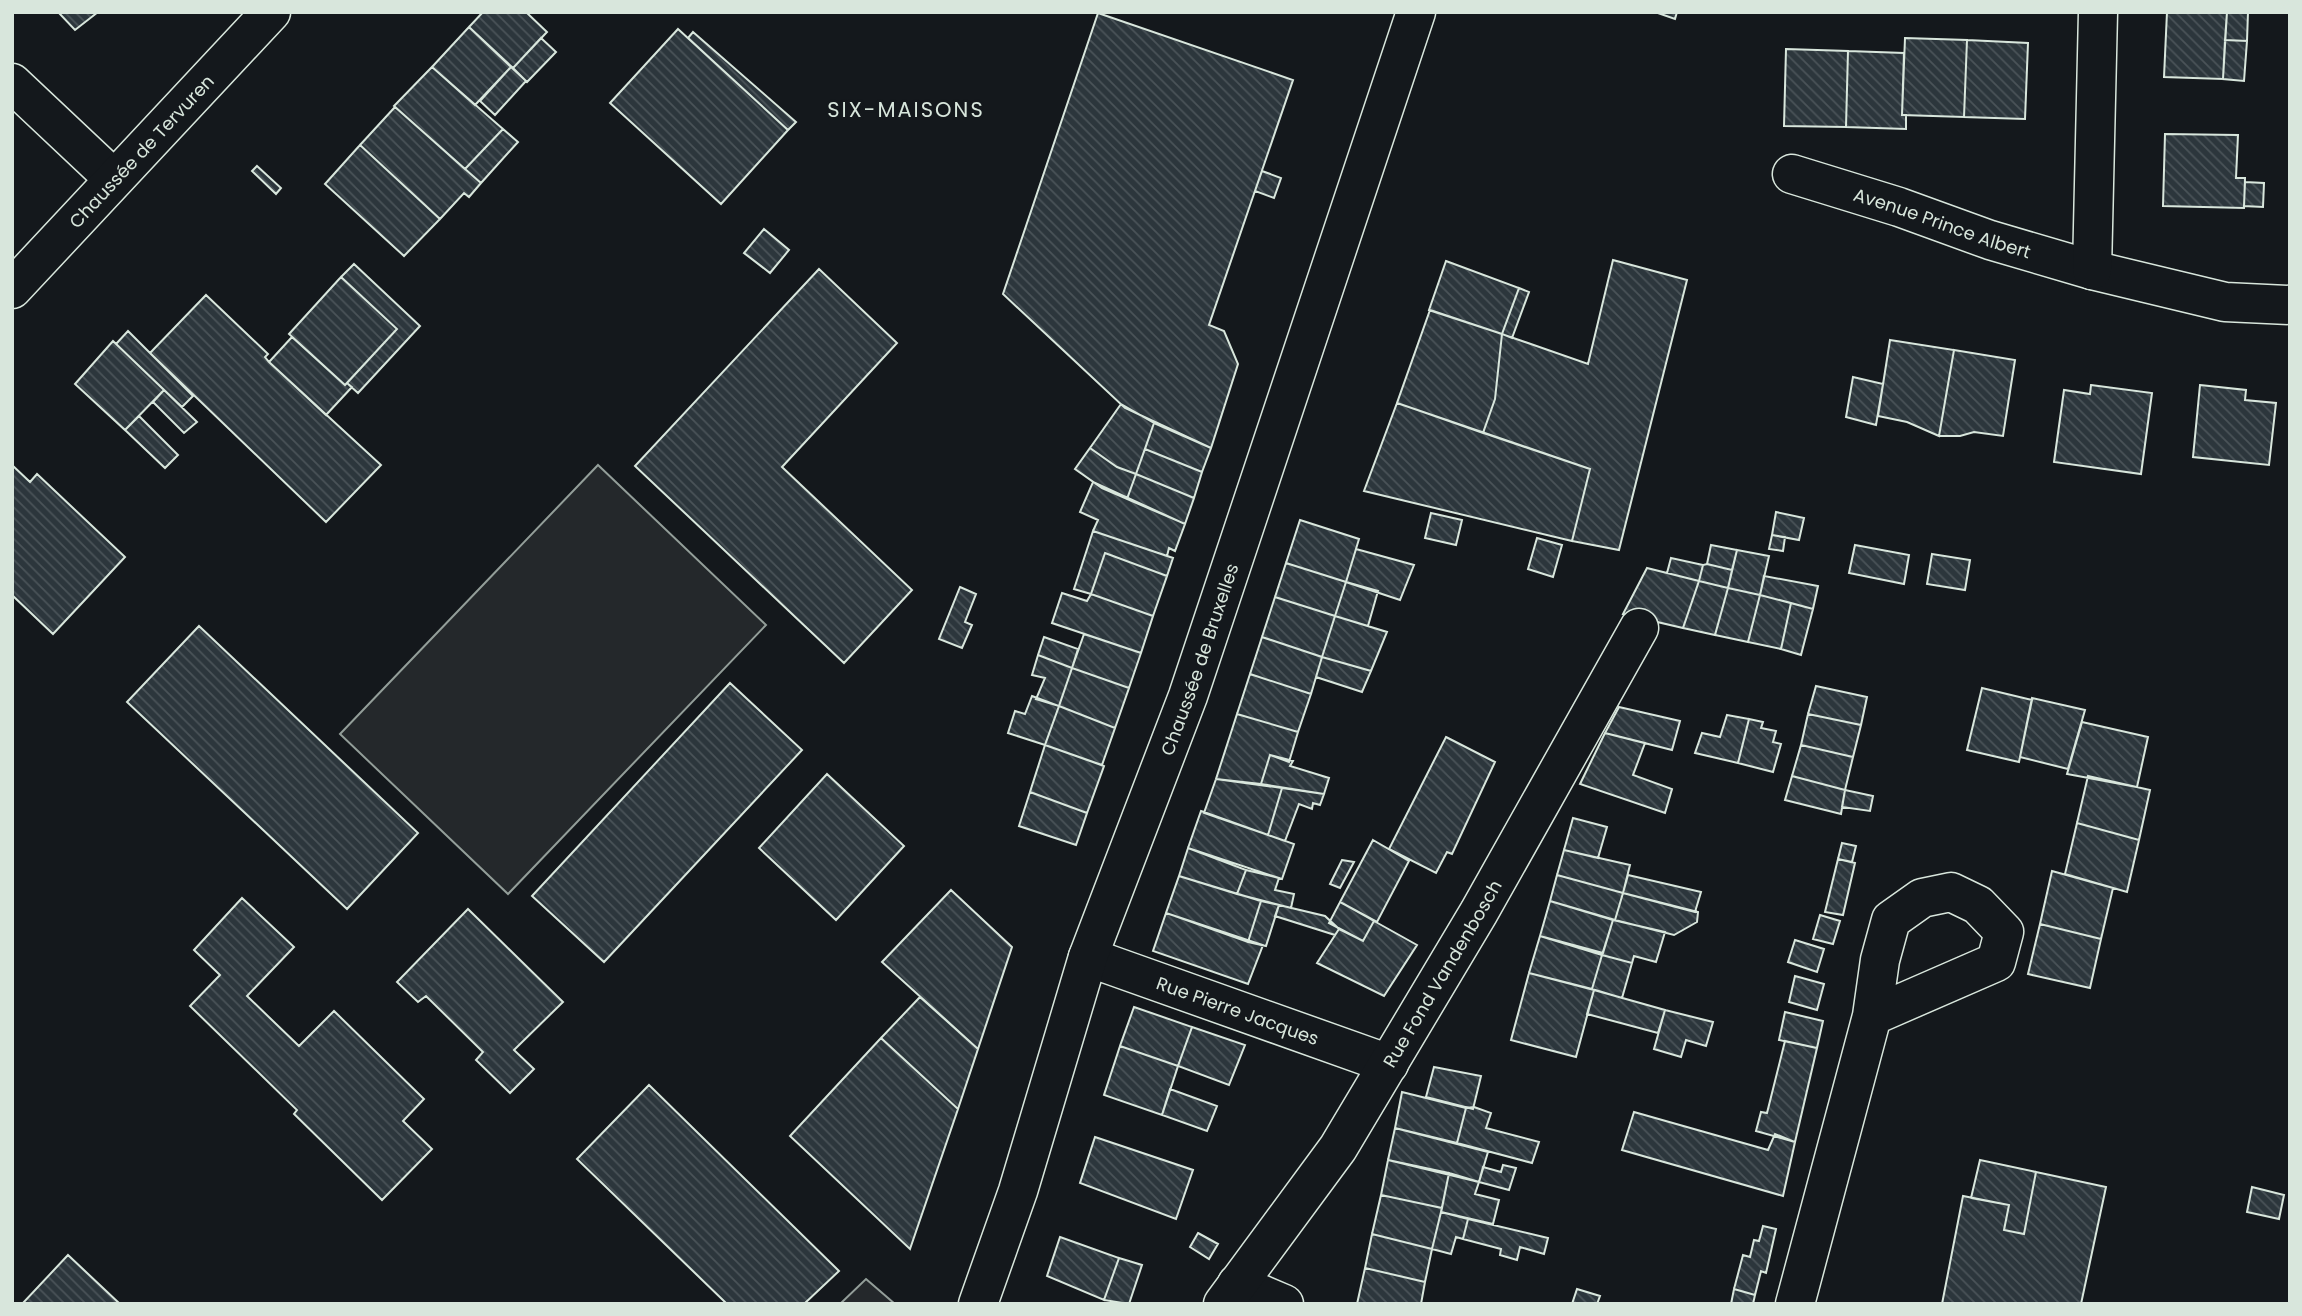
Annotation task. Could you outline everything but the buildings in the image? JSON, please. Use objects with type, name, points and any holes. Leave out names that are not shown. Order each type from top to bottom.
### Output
[{"type":"street","name":"Chaussée de Tervuren","points":[[12,289],[271,12]]},
{"type":"street","name":"Chaussée de Bruxelles","points":[[978,1304],[1018,1191],[1088,957],[1188,696],[1416,12]]},
{"type":"street","points":[[2092,270],[2098,12]]},
{"type":"street","points":[[12,83],[114,179]]},
{"type":"street","name":"Avenue Prince Albert","points":[[1792,174],[1899,206],[1990,240],[2092,270],[2225,302],[2290,305]]},
{"type":"street","name":"Rue Fond Vandenbosch","points":[[1230,1294],[1338,1148],[1479,912],[1639,628]]},
{"type":"street","name":"Rue Pierre Jacques","points":[[1088,957],[1389,1064]]},
{"type":"street","points":[[1795,1304],[1872,1016]]},
{"type":"street","points":[[1230,1294],[1284,1304]]},
{"type":"shaded area","points":[[598,465],[766,625],[508,894],[340,734]]},
{"type":"shaded area","points":[[866,1279],[895,1304],[840,1304]]},
{"type":"district","name":"SIX-MAISONS","points":[[906,109]]}]
